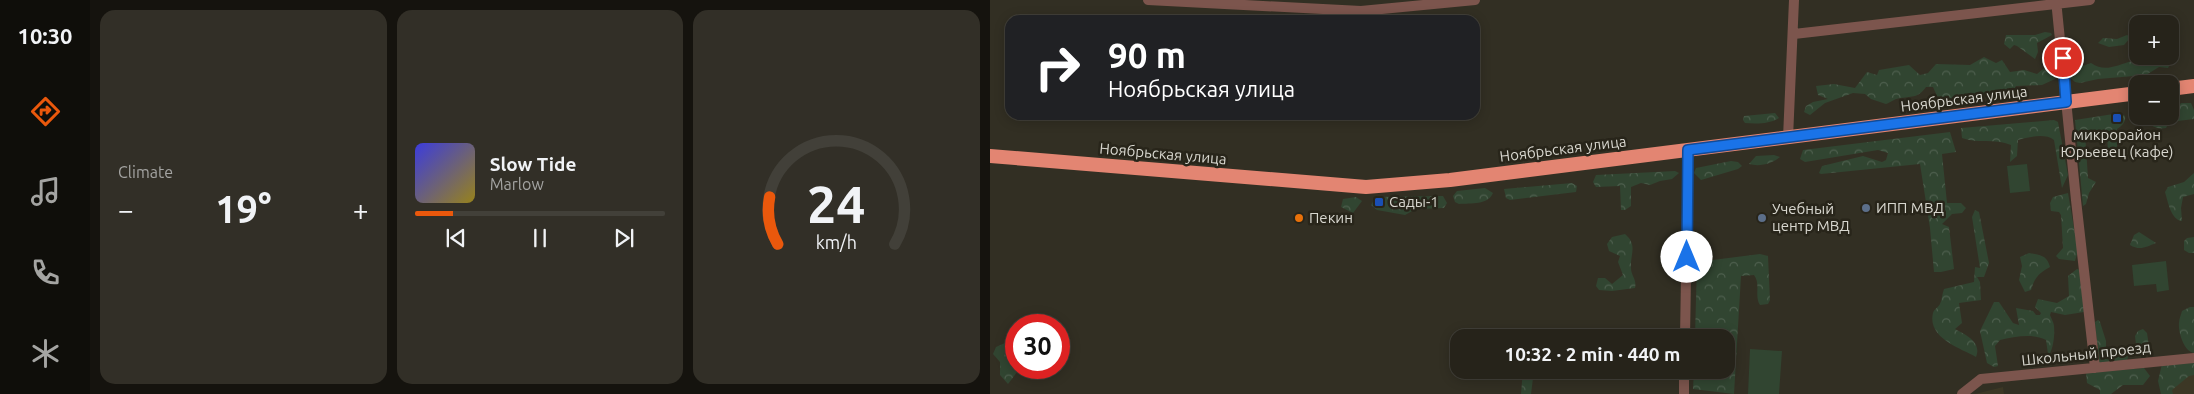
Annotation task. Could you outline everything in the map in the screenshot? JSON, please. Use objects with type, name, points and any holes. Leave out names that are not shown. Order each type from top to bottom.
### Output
[{"type":"highway","points":[[2179,88],[2194,86]]},
{"type":"highway","name":"Ноябрьская улица","points":[[990,156],[1366,187],[1450,180],[2129,94]]},
{"type":"street","points":[[1148,0],[1361,12],[1475,0]]},
{"type":"street","points":[[1788,138],[1794,0]]},
{"type":"street","points":[[1794,34],[2057,2],[2090,0]]},
{"type":"street","points":[[2057,2],[2095,368]]},
{"type":"street","points":[[1685,329],[1688,150]]},
{"type":"street","name":"Школьный проезд","points":[[1962,394],[1981,379],[2194,358]]},
{"type":"street","points":[[1684,379],[1684,394]]},
{"type":"shaded area","points":[[2194,360],[2194,394],[2166,394]]},
{"type":"shaded area","points":[[2003,387],[2004,394],[1975,394]]},
{"type":"green space","points":[[2045,32],[2052,35],[2037,43],[2038,52],[2035,59],[2017,46],[2014,45],[2010,49],[2004,44],[2006,35],[2035,35]]},
{"type":"green space","points":[[2129,36],[2129,39],[2124,45],[2109,47],[2098,43],[2103,38],[2117,39]]},
{"type":"green space","points":[[1984,57],[1996,63],[2002,60],[2010,72],[2024,70],[2037,74],[2048,65],[2056,73],[2055,79],[2042,85],[2016,86],[2013,91],[1947,99],[1937,96],[1933,87],[1926,87],[1918,95],[1897,99],[1886,104],[1871,99],[1865,94],[1853,93],[1825,103],[1810,115],[1804,112],[1806,106],[1813,102],[1828,99],[1818,95],[1816,86],[1834,84],[1855,88],[1867,72],[1877,75],[1879,70],[1909,65],[1920,75],[1928,73],[1936,64],[1970,65]]},
{"type":"green space","points":[[2129,62],[2129,65],[2170,65],[2168,68],[2159,67],[2146,75],[2129,75],[2080,83],[2075,82],[2066,74],[2067,69],[2091,63],[2106,68]]},
{"type":"green space","points":[[2181,103],[2191,103],[2194,110],[2194,119],[2179,121],[2179,106]]},
{"type":"green space","points":[[1775,113],[1779,118],[1767,122],[1745,123],[1743,120],[1744,116]]},
{"type":"green space","points":[[2120,113],[2125,116],[2125,120],[2117,129],[2118,143],[2113,156],[2110,157],[2108,153],[2107,131],[2085,133],[2088,178],[2096,182],[2089,193],[2086,204],[2083,206],[2075,120]]},
{"type":"green space","points":[[2054,120],[2058,122],[2068,175],[2062,188],[2054,140],[2050,138],[2037,136],[2018,140],[2017,156],[2010,162],[2011,145],[1962,138],[1961,128]]},
{"type":"green space","points":[[2151,125],[2168,125],[2166,128]]},
{"type":"green space","points":[[1950,132],[1956,152],[1942,154],[1947,203],[1961,203],[1966,208],[1962,213],[1952,214],[1942,224],[1949,227],[1954,269],[1941,272],[1934,272],[1930,228],[1920,164],[1821,174],[1819,173],[1822,166],[1863,156],[1882,162],[1886,160],[1888,153],[1878,150],[1805,162],[1800,159],[1803,150]]},
{"type":"green space","points":[[1774,155],[1780,157],[1765,164],[1749,164],[1756,156]]},
{"type":"green space","points":[[1731,161],[1738,162],[1742,166],[1738,169],[1701,180],[1694,173],[1696,168]]},
{"type":"green space","points":[[2027,164],[2030,191],[2010,193],[2007,166]]},
{"type":"green space","points":[[1675,171],[1679,173],[1672,179],[1650,185],[1641,183],[1631,187],[1631,206],[1625,210],[1621,210],[1620,186],[1596,187],[1593,182],[1596,175]]},
{"type":"green space","points":[[2194,173],[2194,194],[2183,197],[2181,208],[2182,221],[2178,220],[2173,214],[2165,192],[2168,187],[2184,182]]},
{"type":"green space","points":[[1572,183],[1577,186],[1576,192],[1510,200],[1506,198],[1504,189]]},
{"type":"green space","points":[[1485,188],[1493,193],[1487,200],[1459,204],[1455,202],[1453,196],[1457,191]]},
{"type":"green space","points":[[2068,193],[2078,251],[2075,261],[2059,259],[2056,256],[2063,248],[2061,215],[2059,212],[2051,211],[2050,203],[2053,197]]},
{"type":"green space","points":[[1443,196],[1447,203],[1444,208],[1416,209],[1405,215],[1377,210],[1371,205],[1376,197]]},
{"type":"green space","points":[[1356,197],[1362,201],[1353,213],[1341,207],[1343,199]]},
{"type":"green space","points":[[1975,210],[1979,212],[1989,263],[1984,277],[1977,277],[1980,282],[1981,300],[1959,303],[1962,323],[1955,329],[1975,343],[1977,347],[1976,357],[1946,341],[1940,336],[1932,322],[1934,310],[1940,304],[1944,289],[1974,282],[1975,267],[1980,268],[1972,217]]},
{"type":"green space","points":[[2139,232],[2156,243],[2140,248],[2130,245],[2134,235]]},
{"type":"green space","points":[[1625,234],[1632,246],[1631,268],[1635,288],[1612,291],[1599,290],[1596,286],[1598,278],[1605,278],[1612,284],[1623,275],[1618,262],[1620,256],[1609,251],[1607,244],[1612,237]]},
{"type":"green space","points":[[2194,237],[2194,253],[2189,253],[2184,250],[2184,241],[2187,238]]},
{"type":"green space","points":[[2029,253],[2045,258],[2050,267],[2038,276],[2031,290],[2025,292],[2019,280],[2022,266],[2020,257]]},
{"type":"green space","points":[[1760,254],[1768,256],[1770,300],[1768,304],[1760,305],[1758,301],[1757,282],[1754,275],[1741,276],[1735,377],[1735,329],[1695,329],[1697,262]]},
{"type":"green space","points":[[2166,261],[2169,290],[2157,292],[2156,284],[2134,286],[2132,265]]},
{"type":"green space","points":[[2077,269],[2083,271],[2084,312],[2065,315],[2051,312],[2054,335],[2050,354],[2044,359],[2048,354],[2046,340],[2029,336],[2017,337],[2000,340],[1995,346],[1998,366],[1994,367],[1987,363],[1980,331],[1994,302],[1999,302],[2013,323],[2019,325],[2016,308],[2033,311],[2036,315],[2040,315],[2041,313],[2035,307],[2038,299],[2057,303],[2069,296],[2068,276]]},
{"type":"green space","points":[[2194,307],[2194,353],[2187,349],[2179,327],[2182,311]]},
{"type":"green space","points":[[2098,320],[2106,341],[2106,349],[2126,351],[2127,361],[2099,364],[2095,322]]},
{"type":"green space","points":[[2143,329],[2147,333],[2149,346],[2146,354],[2140,356],[2137,354],[2135,336],[2138,331]]},
{"type":"green space","points":[[1005,343],[1005,379],[1012,379],[1008,384],[1000,375],[1000,362],[993,354],[996,347]]},
{"type":"green space","points":[[1750,349],[1782,351],[1779,394],[1748,394]]},
{"type":"green space","points":[[2194,363],[2194,375],[2189,376],[2172,390],[2173,394],[2161,394],[2158,381],[2162,364]]},
{"type":"green space","points":[[2144,368],[2150,376],[2143,385],[2123,385],[2111,394],[2100,394],[2100,390],[2087,383],[2086,373]]},
{"type":"green space","points":[[1522,379],[1533,379],[1531,394],[1521,394]]},
{"type":"green space","points":[[1694,379],[1735,379],[1734,394],[1693,389]]},
{"type":"place","name":"микрорайон Юрьевец (кафе)","points":[[2117,118]]},
{"type":"place","name":"Сады-1","points":[[1379,202]]},
{"type":"place","name":"ИПП МВД","points":[[1866,208]]},
{"type":"place","name":"Пекин","points":[[1299,218]]},
{"type":"place","name":"Учебный центр МВД","points":[[1762,218]]},
{"type":"route","points":[[1687,257],[1688,150],[2066,102],[2063,58]]}]
